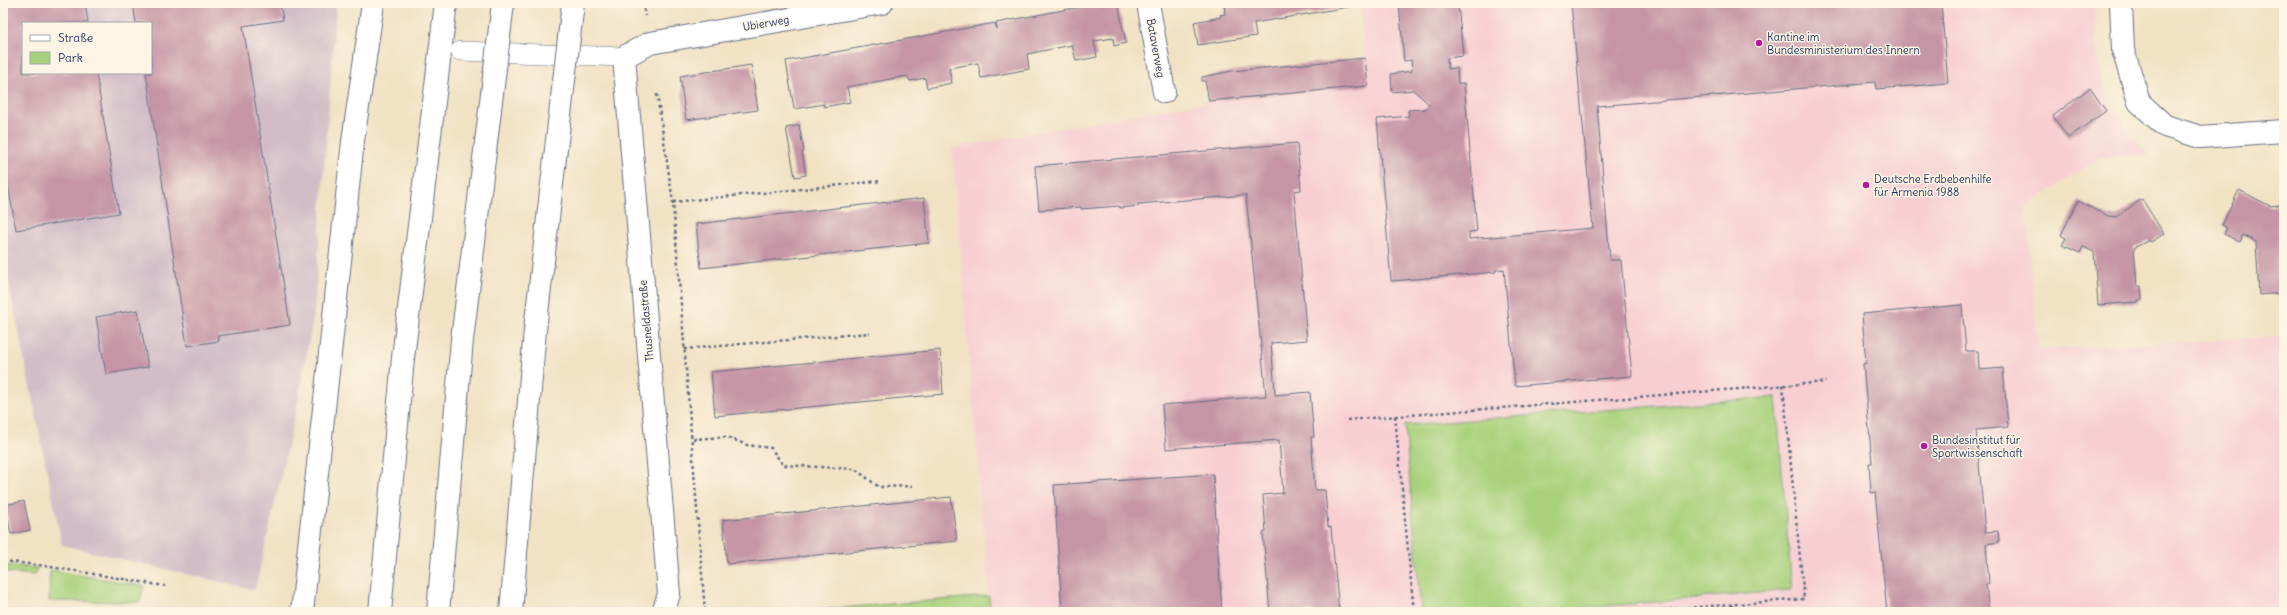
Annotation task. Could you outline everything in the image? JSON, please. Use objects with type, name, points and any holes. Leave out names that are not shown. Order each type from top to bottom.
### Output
[{"type":"main road","points":[[302,612],[322,413],[353,140],[373,3]]},
{"type":"main road","points":[[380,612],[403,358],[446,3]]},
{"type":"main road","points":[[438,612],[462,340],[503,3]]},
{"type":"main road","points":[[510,612],[535,330],[573,3]]},
{"type":"main road","name":"Ubierweg","points":[[624,57],[650,43],[882,3]]},
{"type":"main road","name":"Bataverweg","points":[[1148,3],[1164,92]]},
{"type":"main road","points":[[2121,3],[2123,50],[2139,102],[2165,126],[2200,137],[2284,131]]},
{"type":"main road","name":"Thusneldastraße","points":[[624,57],[669,594],[663,612]]},
{"type":"lane","points":[[460,51],[624,57]]},
{"type":"path","points":[[657,88],[673,202],[705,612]]},
{"type":"path","points":[[673,202],[881,181]]},
{"type":"path","points":[[684,349],[870,333]]},
{"type":"path","points":[[1347,420],[1826,382]]},
{"type":"path","points":[[1633,612],[1804,599],[1782,385]]},
{"type":"path","points":[[1395,416],[1414,612]]},
{"type":"path","points":[[692,439],[727,437],[747,445],[771,448],[783,465],[855,469],[879,487],[912,486]]},
{"type":"path","points":[[3,561],[45,566],[165,586]]},
{"type":"path","points":[[1732,605],[1732,612]]},
{"type":"shaded area","points":[[3,3],[336,3],[314,313],[298,401],[255,590],[62,545],[3,254]]},
{"type":"shaded area","points":[[1359,3],[2094,3],[2097,61],[2108,99],[2124,125],[2148,154],[2099,158],[2026,206],[2038,350],[2284,336],[2284,612],[990,612],[952,148],[1209,101],[1368,86]]},
{"type":"green space","points":[[1776,397],[1792,590],[1540,612],[1421,612],[1405,425]]},
{"type":"green space","points":[[3,565],[37,568],[35,575],[3,572]]},
{"type":"green space","points":[[50,570],[144,586],[140,602],[49,601]]},
{"type":"green space","points":[[989,596],[990,612],[791,612]]},
{"type":"building","points":[[3,3],[85,3],[88,22],[22,22],[22,74],[96,74],[119,213],[16,230],[3,156]]},
{"type":"building","points":[[133,3],[280,3],[283,20],[243,26],[290,325],[218,336],[219,341],[187,346],[146,74],[152,74],[152,22],[136,22]]},
{"type":"building","points":[[1099,3],[1118,3],[1126,43],[1114,46],[1113,38],[1094,41],[1097,57],[1076,61],[1072,45],[1027,54],[1029,69],[981,78],[978,63],[949,68],[952,83],[927,88],[925,78],[910,81],[907,76],[847,87],[850,102],[824,107],[824,104],[794,109],[786,61],[995,23],[997,29],[996,23]]},
{"type":"building","points":[[1224,3],[1359,3],[1360,5],[1254,23],[1256,36],[1198,45],[1194,22],[1221,17],[1220,15],[1225,14]]},
{"type":"building","points":[[1399,3],[1458,3],[1463,56],[1447,58],[1448,69],[1457,68],[1458,83],[1464,83],[1477,231],[1469,232],[1469,239],[1593,228],[1571,3],[1941,3],[1948,83],[1876,89],[1875,82],[1597,106],[1610,260],[1621,260],[1632,376],[1515,386],[1504,269],[1495,270],[1496,272],[1391,281],[1377,119],[1409,116],[1408,110],[1426,109],[1429,104],[1413,90],[1392,92],[1391,74],[1412,71],[1411,60],[1404,61]]},
{"type":"building","points":[[1365,58],[1368,86],[1209,101],[1205,81],[1202,81],[1202,77],[1232,71]]},
{"type":"building","points":[[751,65],[758,110],[686,120],[680,76]]},
{"type":"building","points":[[2090,88],[2106,111],[2068,138],[2053,116]]},
{"type":"building","points":[[799,125],[804,152],[802,152],[806,175],[795,177],[786,128]]},
{"type":"building","points":[[1297,143],[1301,190],[1294,191],[1307,340],[1271,343],[1275,395],[1310,392],[1314,437],[1311,437],[1315,490],[1325,490],[1328,527],[1331,527],[1339,612],[1270,612],[1263,533],[1266,532],[1263,495],[1283,493],[1279,440],[1166,449],[1162,405],[1266,396],[1246,195],[1138,204],[1139,206],[1120,208],[1119,206],[1039,210],[1035,166]]},
{"type":"building","points":[[2239,190],[2270,206],[2278,205],[2284,201],[2284,293],[2259,295],[2256,242],[2243,235],[2240,242],[2224,234],[2227,228],[2222,225]]},
{"type":"building","points":[[924,198],[929,243],[701,268],[696,224]]},
{"type":"building","points":[[2142,199],[2164,234],[2151,242],[2149,240],[2134,248],[2137,286],[2141,286],[2142,300],[2138,300],[2138,302],[2098,305],[2094,252],[2083,247],[2080,253],[2062,245],[2066,238],[2061,235],[2078,201],[2108,216],[2116,217]]},
{"type":"building","name":"Bundesinstitut für Sportwissenschaft","points":[[1962,305],[1966,351],[1978,351],[1979,370],[2003,368],[2008,427],[1976,430],[1985,532],[1998,531],[1999,542],[1986,544],[1989,584],[1986,584],[1989,612],[1887,612],[1875,492],[1871,493],[1869,463],[1872,463],[1863,364],[1866,363],[1862,314]]},
{"type":"building","points":[[138,310],[148,367],[106,374],[96,317]]},
{"type":"building","points":[[940,350],[943,394],[715,416],[711,372]]},
{"type":"building","points":[[3,448],[7,491],[3,491]]},
{"type":"building","points":[[1213,474],[1222,612],[1062,612],[1054,485]]},
{"type":"building","points":[[951,497],[957,541],[727,564],[723,520]]},
{"type":"building","points":[[24,501],[30,530],[11,534],[5,505]]},
{"type":"place","name":"Kantine im Bundesministerium des Innern","points":[[1759,43]]},
{"type":"place","name":"Deutsche Erdbebenhilfe für Armenia 1988","points":[[1866,185]]},
{"type":"place","name":"Bundesinstitut für Sportwissenschaft","points":[[1924,446]]}]
